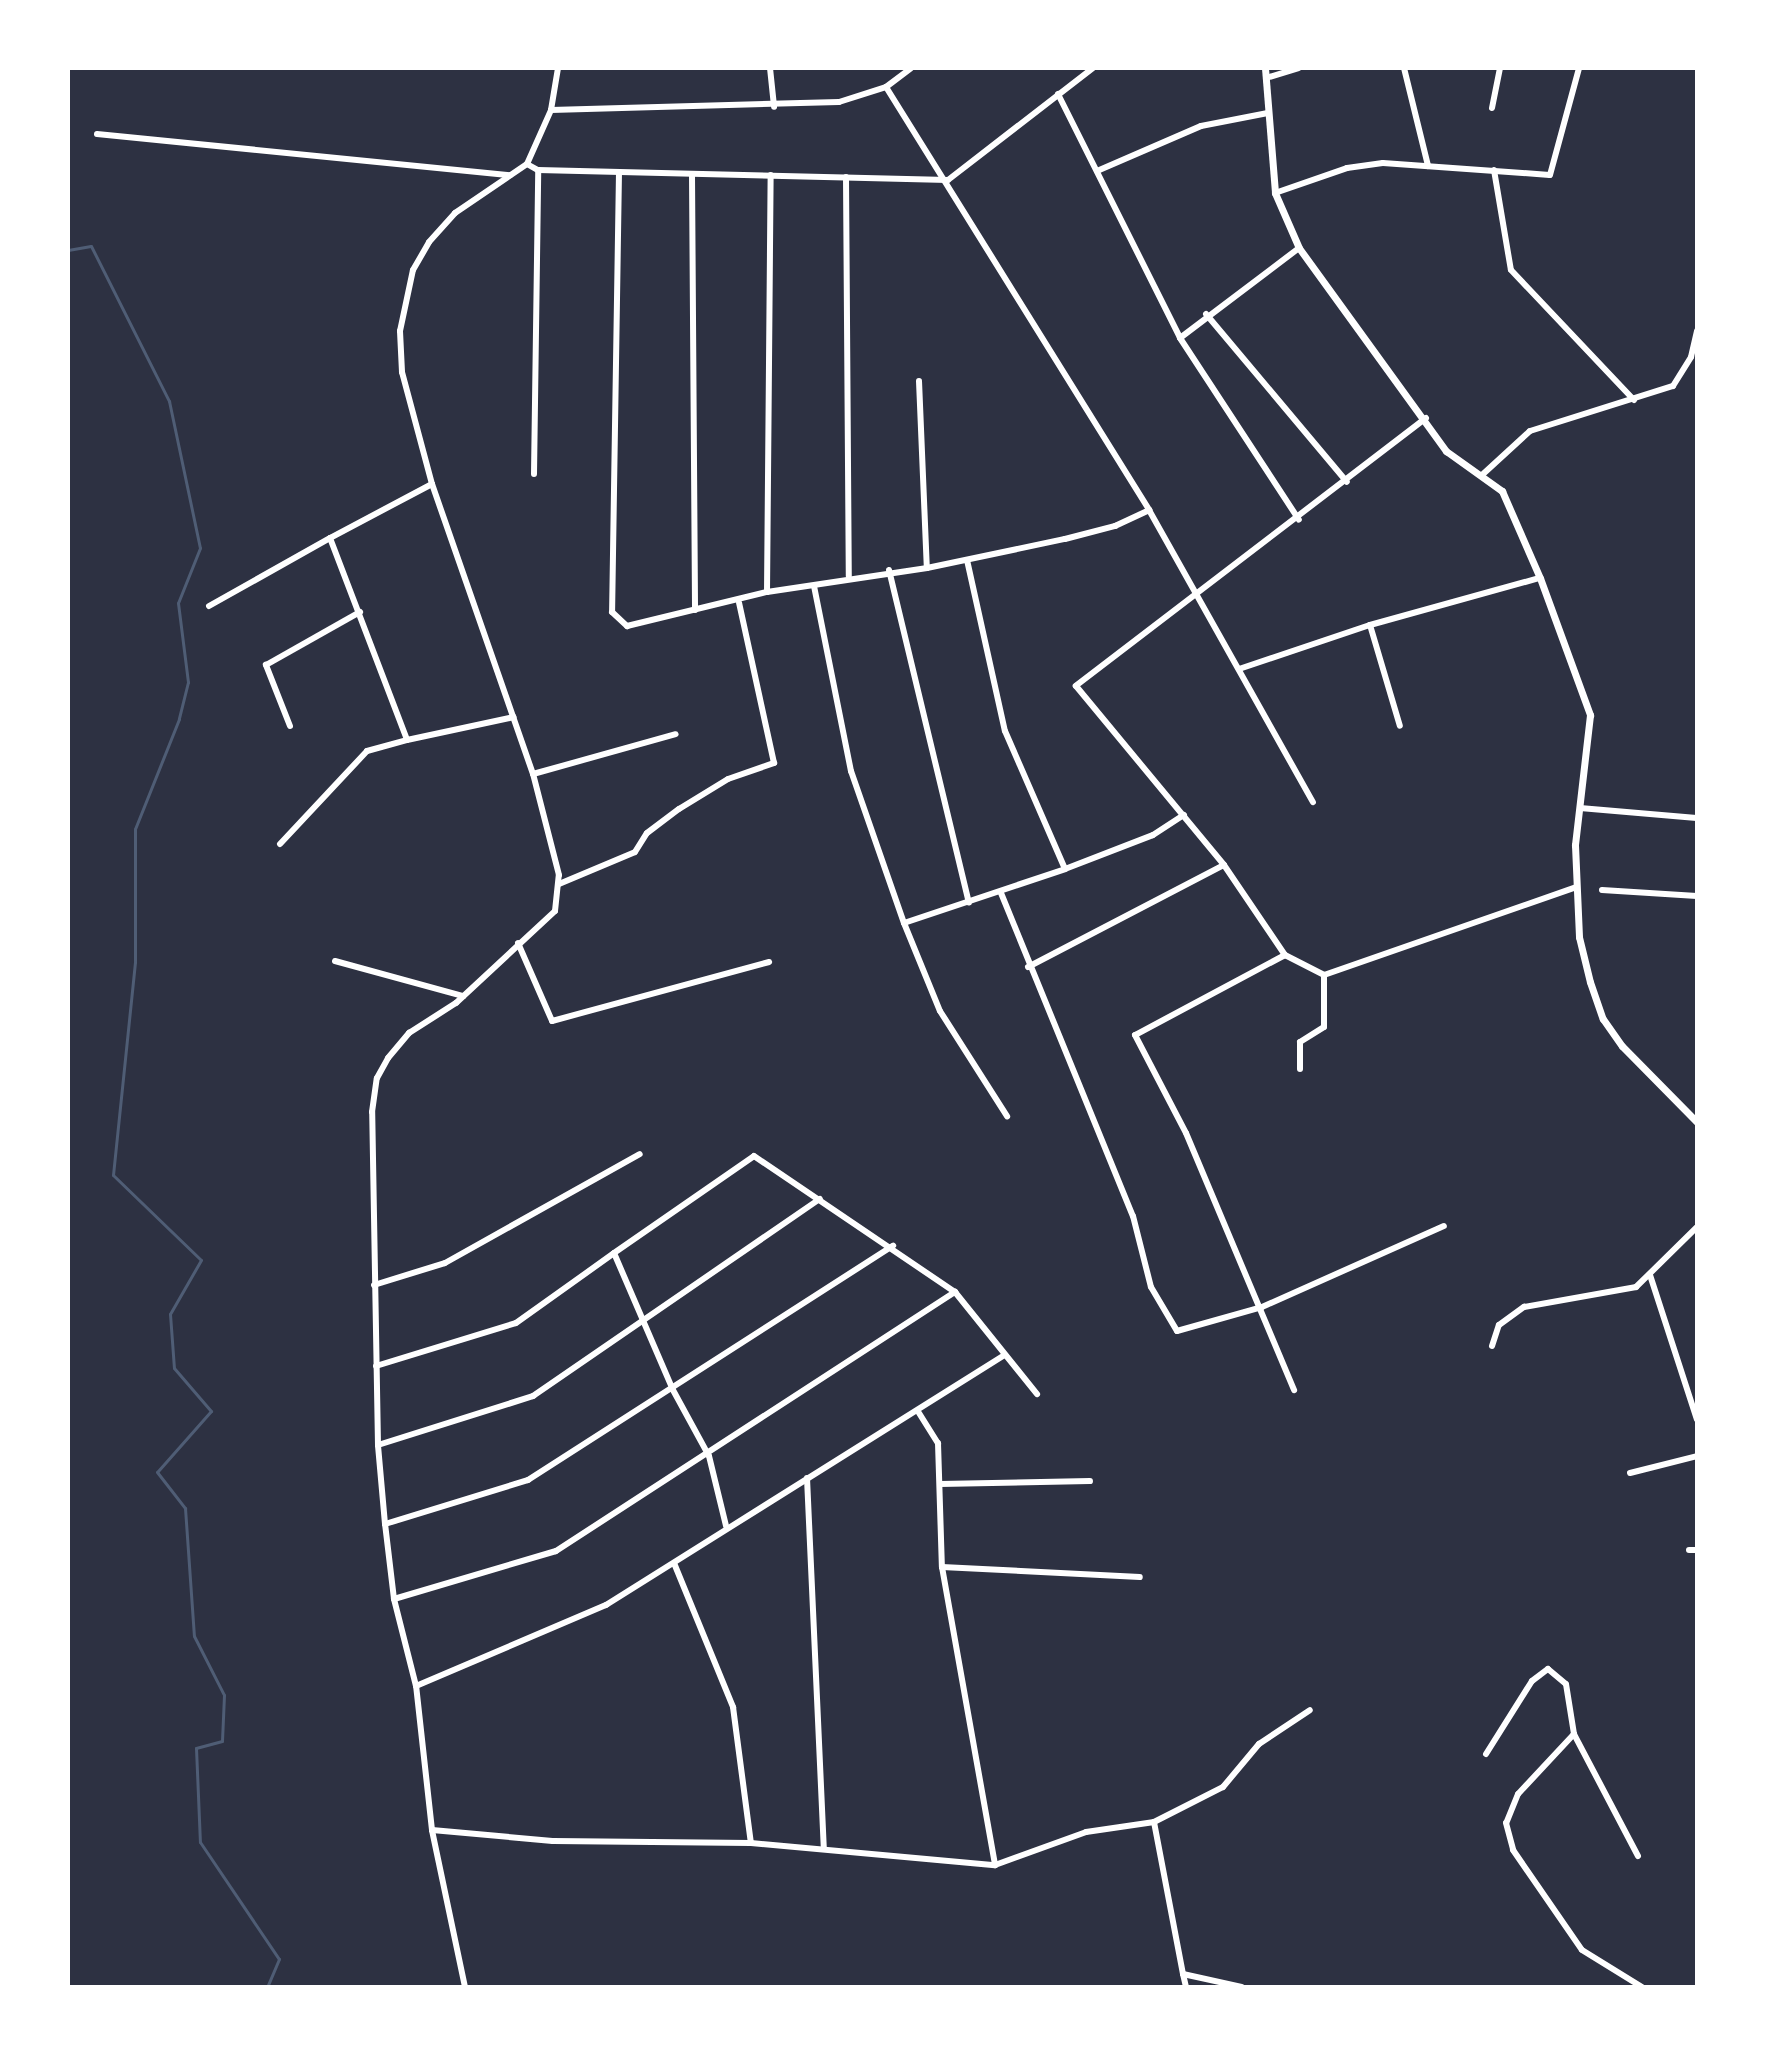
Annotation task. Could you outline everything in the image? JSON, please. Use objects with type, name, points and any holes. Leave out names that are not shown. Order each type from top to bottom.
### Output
[{"type":"street","points":[[465,1987],[432,1830],[416,1686],[394,1599],[385,1524],[378,1445],[372,1112],[377,1078],[409,1033],[463,996],[555,911],[559,884],[533,774],[432,484],[402,372],[404,298],[429,242],[455,213],[527,164],[551,110],[558,68]]},
{"type":"street","points":[[770,68],[774,107]]},
{"type":"street","points":[[551,110],[774,107],[839,102],[886,87],[911,68]]},
{"type":"street","points":[[527,164],[538,170],[948,180],[1093,68]]},
{"type":"street","points":[[1265,68],[1275,193],[1299,248],[1426,418],[1446,451],[1502,491],[1540,578],[1590,715],[1580,808],[1576,887],[1579,937],[1603,1019],[1622,1046],[1697,1122]]},
{"type":"street","points":[[1266,78],[1298,68]]},
{"type":"street","points":[[1404,68],[1428,166]]},
{"type":"street","points":[[1492,108],[1500,68]]},
{"type":"street","points":[[1275,193],[1347,168],[1383,163],[1550,175],[1579,68]]},
{"type":"street","points":[[886,87],[948,180],[1149,510],[1313,802]]},
{"type":"street","points":[[1058,94],[1180,338],[1299,520]]},
{"type":"street","points":[[1097,171],[1201,126],[1268,113]]},
{"type":"street","points":[[97,134],[510,175]]},
{"type":"street","points":[[534,474],[538,170]]},
{"type":"street","points":[[1494,170],[1511,270],[1634,400]]},
{"type":"street","points":[[619,172],[612,612],[627,626],[739,603],[767,592],[814,586],[849,576],[927,568],[967,560],[1115,526],[1149,510]]},
{"type":"street","points":[[692,175],[695,610]]},
{"type":"street","points":[[767,592],[771,175]]},
{"type":"street","points":[[846,177],[849,576]]},
{"type":"street","points":[[1180,338],[1206,314],[1299,248]]},
{"type":"street","points":[[1206,314],[1347,482]]},
{"type":"street","points":[[1482,475],[1530,431],[1673,386],[1691,357],[1697,331]]},
{"type":"street","points":[[919,381],[927,568]]},
{"type":"street","points":[[1426,418],[1299,520],[1076,686],[1224,865],[1285,955],[1324,975],[1576,887]]},
{"type":"street","points":[[209,606],[432,484]]},
{"type":"street","points":[[330,538],[407,740]]},
{"type":"street","points":[[967,560],[987,668],[1005,731],[1065,869]]},
{"type":"street","points":[[889,570],[969,902]]},
{"type":"street","points":[[1239,669],[1370,625],[1540,578]]},
{"type":"street","points":[[814,586],[851,771],[904,923],[940,1011],[1007,1116]]},
{"type":"street","points":[[559,884],[635,852],[647,833],[679,809],[728,779],[774,763],[739,603]]},
{"type":"street","points":[[290,726],[266,665],[360,612]]},
{"type":"street","points":[[1370,625],[1400,726]]},
{"type":"street","points":[[280,844],[367,751],[514,717]]},
{"type":"street","points":[[533,774],[676,734]]},
{"type":"street","points":[[1580,808],[1697,818]]},
{"type":"street","points":[[904,923],[1001,893],[1065,869],[1153,835],[1184,815]]},
{"type":"street","points":[[1028,967],[1224,865]]},
{"type":"street","points":[[1602,890],[1697,896]]},
{"type":"street","points":[[1001,893],[1028,967],[1133,1216],[1151,1287],[1177,1331],[1262,1307],[1444,1226]]},
{"type":"street","points":[[518,943],[552,1021],[769,962]]},
{"type":"street","points":[[1285,955],[1135,1035],[1186,1133],[1262,1307],[1294,1390]]},
{"type":"street","points":[[335,961],[463,996]]},
{"type":"street","points":[[1300,1069],[1300,1042],[1324,1027],[1324,975]]},
{"type":"street","points":[[374,1285],[445,1263],[640,1154]]},
{"type":"street","points":[[376,1366],[516,1323],[754,1156],[893,1246],[971,1305],[1004,1355],[1037,1394]]},
{"type":"street","points":[[378,1445],[533,1396],[820,1199]]},
{"type":"street","points":[[1492,1346],[1499,1325],[1524,1307],[1607,1295],[1636,1287],[1697,1227]]},
{"type":"street","points":[[385,1524],[528,1480],[673,1390],[893,1246]]},
{"type":"street","points":[[614,1253],[673,1390],[709,1456],[726,1526]]},
{"type":"street","points":[[1650,1275],[1697,1420]]},
{"type":"street","points":[[394,1599],[556,1551],[709,1456],[955,1292]]},
{"type":"street","points":[[416,1686],[606,1605],[726,1526],[919,1413],[1004,1355]]},
{"type":"street","points":[[919,1413],[938,1443],[942,1567],[995,1865]]},
{"type":"street","points":[[1630,1473],[1697,1456]]},
{"type":"street","points":[[807,1478],[824,1848]]},
{"type":"street","points":[[940,1484],[1090,1481]]},
{"type":"street","points":[[1689,1550],[1697,1550]]},
{"type":"street","points":[[674,1563],[733,1707],[751,1843]]},
{"type":"street","points":[[942,1567],[1140,1577]]},
{"type":"street","points":[[1486,1754],[1532,1681],[1548,1669],[1566,1684],[1574,1734],[1638,1856]]},
{"type":"street","points":[[432,1830],[553,1841],[751,1843],[995,1865],[1086,1832],[1154,1822],[1223,1787],[1259,1744],[1310,1710]]},
{"type":"street","points":[[1574,1734],[1518,1794],[1506,1823],[1513,1850],[1582,1950],[1642,1987]]},
{"type":"street","points":[[1154,1822],[1186,1987]]},
{"type":"street","points":[[1183,1974],[1242,1987]]},
{"type":"waterway","points":[[68,250],[91,246],[169,401],[200,548],[178,603],[188,682],[179,719],[135,829],[135,962],[113,1175],[201,1260],[170,1314],[174,1368],[211,1411],[157,1472],[185,1508],[194,1636],[224,1695],[222,1741],[196,1748],[200,1842],[279,1959],[267,1987]]}]
